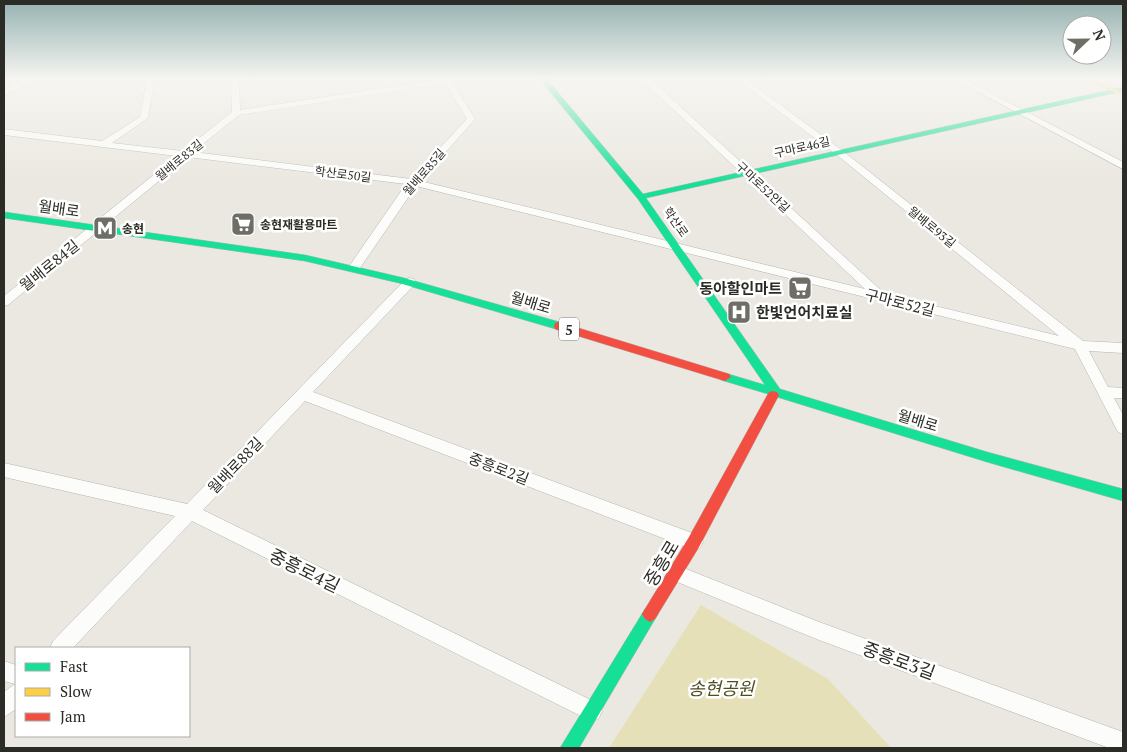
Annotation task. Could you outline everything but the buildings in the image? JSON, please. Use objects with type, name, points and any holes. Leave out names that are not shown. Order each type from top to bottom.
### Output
[{"type":"main road","name":"학산로","points":[[571,113],[641,197],[775,391]]},
{"type":"main road","name":"구마로46길","points":[[641,197],[1015,113]]},
{"type":"main road","name":"월배로","points":[[4,215],[305,258],[410,282],[775,391],[1019,467],[1123,495]]},
{"type":"main road","name":"중흥로","points":[[569,748],[694,542],[775,391]]},
{"type":"street","points":[[104,144],[144,118],[145,113]]},
{"type":"street","name":"월배로83길","points":[[94,228],[188,154],[236,113]]},
{"type":"street","name":"월배로85길","points":[[354,268],[413,182],[471,120],[467,113]]},
{"type":"street","name":"구마로52안길","points":[[682,113],[881,298]]},
{"type":"street","name":"월배로93길","points":[[787,113],[840,152],[1080,346],[1106,392],[1123,428]]},
{"type":"street","points":[[1022,113],[1123,166]]},
{"type":"street","name":"학산로50길","points":[[4,132],[413,182],[677,248]]},
{"type":"street","name":"월배로84길","points":[[4,302],[94,228]]},
{"type":"street","name":"구마로52길","points":[[677,248],[1080,346],[1123,348]]},
{"type":"street","name":"월배로88길","points":[[61,647],[410,282]]},
{"type":"street","points":[[1106,392],[1123,393]]},
{"type":"street","name":"중흥로2길","points":[[303,394],[694,542]]},
{"type":"street","name":"중흥로4길","points":[[4,470],[190,512],[592,711]]},
{"type":"street","name":"중흥로3길","points":[[676,573],[819,631],[1123,743]]},
{"type":"street","points":[[4,706],[15,695]]},
{"type":"green space","name":"송현공원","points":[[701,605],[828,679],[891,748],[609,748]]},
{"type":"traffic: fast","points":[[571,113],[641,197],[775,391],[773,395]]},
{"type":"traffic: fast","points":[[641,197],[1015,113]]},
{"type":"traffic: fast","points":[[4,215],[305,258],[401,280],[559,326]]},
{"type":"traffic: fast","points":[[725,377],[987,457],[1123,495]]},
{"type":"traffic: fast","points":[[569,748],[650,614]]},
{"type":"traffic: jam","points":[[559,326],[725,377]]},
{"type":"traffic: jam","points":[[650,614],[694,542],[773,395]]},
{"type":"place","name":"송현재활용마트","points":[[243,224]]},
{"type":"place","name":"송현","points":[[105,228]]},
{"type":"place","name":"동아할인마트","points":[[800,288]]},
{"type":"place","name":"한빛언어치료실","points":[[739,312]]}]
